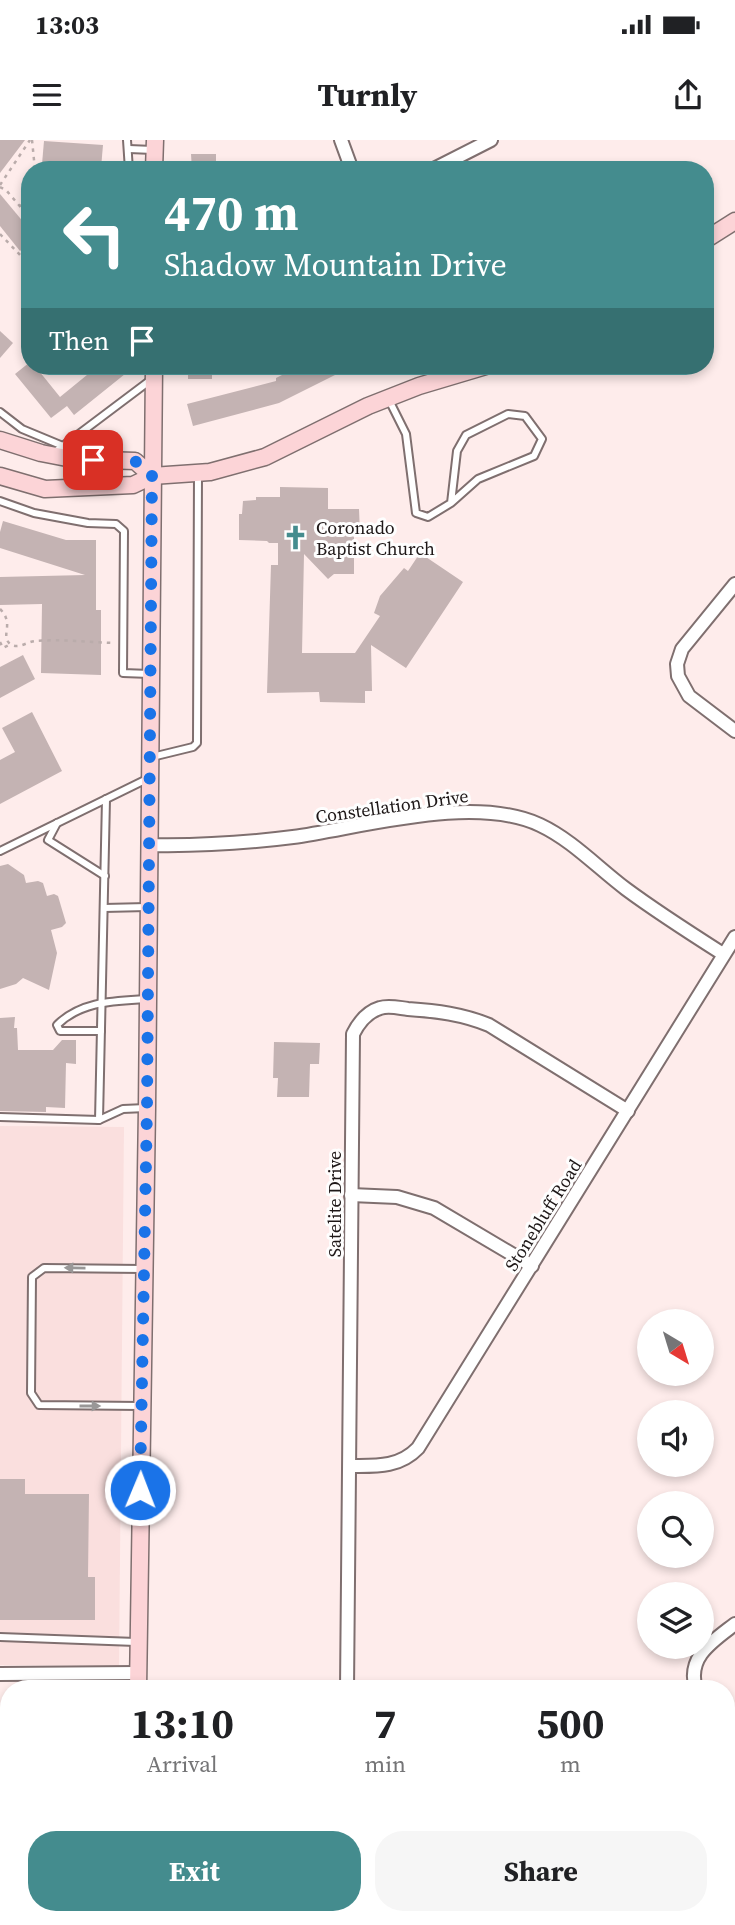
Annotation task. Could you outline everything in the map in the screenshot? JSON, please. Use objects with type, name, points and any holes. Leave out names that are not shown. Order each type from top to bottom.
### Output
[{"type":"street","points":[[341,140],[349,161]]},
{"type":"street","points":[[450,161],[491,140]]},
{"type":"street","points":[[714,234],[735,221]]},
{"type":"street","points":[[138,1680],[154,375]]},
{"type":"street","points":[[0,477],[45,489],[132,485],[152,476],[210,472],[265,457],[440,375]]},
{"type":"street","points":[[0,440],[57,450],[72,459],[135,461],[152,476]]},
{"type":"street","points":[[735,584],[682,649],[677,664],[678,676],[689,696],[735,731]]},
{"type":"street","name":"Constellation Drive","points":[[149,845],[258,841],[416,817],[474,811],[500,813],[540,825],[560,836],[626,889],[723,954]]},
{"type":"street","name":"Stonebluff Road","points":[[350,1466],[391,1464],[404,1459],[418,1448],[735,937]]},
{"type":"street","name":"Satelite Drive","points":[[347,1680],[352,1039],[359,1023],[378,1009],[400,1008],[469,1017],[489,1025],[628,1111]]},
{"type":"street","points":[[352,1195],[397,1197],[424,1204],[446,1214],[532,1266]]},
{"type":"street","points":[[694,1680],[698,1657],[704,1648],[735,1624]]},
{"type":"street","points":[[0,1674],[118,1680]]},
{"type":"lane","points":[[127,140],[130,161]]},
{"type":"lane","points":[[129,149],[155,145]]},
{"type":"lane","points":[[0,412],[57,450],[150,375]]},
{"type":"lane","points":[[388,398],[406,434],[416,513],[428,517],[451,503],[478,479],[534,456],[542,439],[524,416],[508,414],[466,435],[457,451],[451,503]]},
{"type":"lane","points":[[150,757],[194,747],[197,743],[198,473]]},
{"type":"lane","points":[[0,502],[34,513],[88,523],[116,524],[124,531],[123,673],[152,674]]},
{"type":"lane","points":[[0,851],[150,777]]},
{"type":"lane","points":[[99,1120],[106,799]]},
{"type":"lane","points":[[57,823],[48,840],[105,876]]},
{"type":"lane","points":[[104,908],[149,907]]},
{"type":"lane","points":[[101,1031],[67,1032],[60,1031],[57,1025],[63,1019],[102,1002],[148,999]]},
{"type":"lane","points":[[0,1117],[99,1120],[123,1109],[147,1108]]},
{"type":"lane","points":[[141,1406],[39,1405],[31,1393],[32,1277],[44,1268],[143,1269]]},
{"type":"lane","points":[[0,1637],[138,1642]]},
{"type":"path","points":[[31,140],[34,161]]},
{"type":"path","points":[[20,206],[0,186],[31,140]]},
{"type":"path","points":[[0,234],[21,256]]},
{"type":"path","points":[[0,609],[7,617],[6,634],[10,643],[20,646],[38,640],[123,643]]},
{"type":"path","points":[[0,642],[3,648],[10,643]]},
{"type":"shaded area","points":[[0,1126],[124,1127],[119,1666],[0,1665]]},
{"type":"building","points":[[0,140],[25,140],[0,173]]},
{"type":"building","points":[[44,141],[103,145],[102,161],[42,161]]},
{"type":"building","points":[[191,154],[216,154],[216,161],[191,161]]},
{"type":"building","points":[[0,194],[21,219],[21,250],[20,251],[0,226]]},
{"type":"building","points":[[0,331],[13,343],[0,358]]},
{"type":"building","points":[[21,369],[21,375],[42,375],[60,397],[87,375],[124,375],[74,415],[67,406],[51,418],[15,374]]},
{"type":"building","points":[[188,375],[212,375],[212,379],[188,379]]},
{"type":"building","points":[[282,375],[335,375],[279,403],[193,426],[187,404],[276,381],[276,378]]},
{"type":"building","points":[[280,487],[328,488],[328,509],[359,509],[360,533],[354,533],[354,574],[334,574],[328,579],[304,554],[302,653],[355,653],[380,616],[374,613],[380,596],[404,568],[408,571],[420,553],[463,582],[406,668],[371,645],[372,691],[365,691],[365,703],[320,702],[319,692],[267,693],[271,565],[278,565],[278,543],[239,540],[239,514],[242,514],[243,501],[256,500],[256,497],[280,497]]},
{"type":"building","points":[[3,521],[66,540],[96,540],[96,610],[101,610],[101,675],[41,673],[42,604],[0,605],[0,577],[85,575],[0,548]]},
{"type":"building","points":[[23,655],[35,679],[0,698],[0,667]]},
{"type":"building","points":[[32,712],[62,771],[0,804],[0,760],[15,752],[2,728]]},
{"type":"building","points":[[8,864],[24,875],[26,883],[43,883],[47,896],[58,896],[66,923],[51,930],[57,953],[49,990],[23,978],[16,984],[0,989],[0,866]]},
{"type":"building","points":[[15,1017],[18,1050],[53,1050],[62,1040],[76,1040],[76,1064],[66,1063],[65,1108],[46,1107],[46,1112],[0,1111],[0,1018]]},
{"type":"building","points":[[274,1042],[320,1043],[319,1064],[310,1064],[309,1097],[277,1097],[278,1078],[273,1078]]},
{"type":"building","points":[[0,1479],[25,1479],[25,1494],[89,1494],[88,1577],[95,1577],[95,1620],[0,1620]]},
{"type":"place","name":"Coronado Baptist Church","points":[[296,537]]},
{"type":"route","points":[[93,460],[135,461],[152,476],[147,1108],[140,1490]]}]
